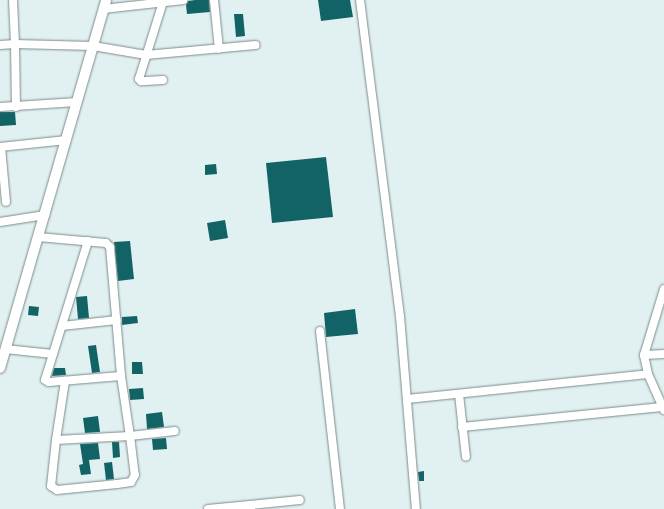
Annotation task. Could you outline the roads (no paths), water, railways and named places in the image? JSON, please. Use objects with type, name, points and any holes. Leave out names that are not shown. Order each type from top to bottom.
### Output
[{"type":"street","points":[[13,0],[16,107]]},
{"type":"street","points":[[0,368],[105,4],[183,0]]},
{"type":"street","points":[[214,0],[219,49]]},
{"type":"street","points":[[360,0],[400,316],[416,509]]},
{"type":"street","points":[[163,2],[139,80],[163,80]]},
{"type":"street","points":[[0,45],[93,46],[146,55],[256,45]]},
{"type":"street","points":[[0,107],[77,102]]},
{"type":"street","points":[[6,202],[0,147],[67,140]]},
{"type":"street","points":[[0,222],[45,216]]},
{"type":"street","points":[[38,237],[106,243],[110,246],[121,376],[135,475],[133,480],[117,484],[57,490],[52,488],[50,483],[65,381]]},
{"type":"street","points":[[88,241],[45,378],[46,381],[65,381],[121,376]]},
{"type":"street","points":[[462,427],[663,409],[648,374],[644,355],[664,289]]},
{"type":"street","points":[[62,326],[117,320]]},
{"type":"street","points":[[320,331],[340,509]]},
{"type":"street","points":[[5,349],[53,354]]},
{"type":"street","points":[[644,355],[664,354]]},
{"type":"street","points":[[407,399],[648,374]]},
{"type":"street","points":[[459,394],[466,457]]},
{"type":"street","points":[[56,440],[130,436],[174,431]]},
{"type":"street","points":[[208,509],[250,507],[300,500]]}]
